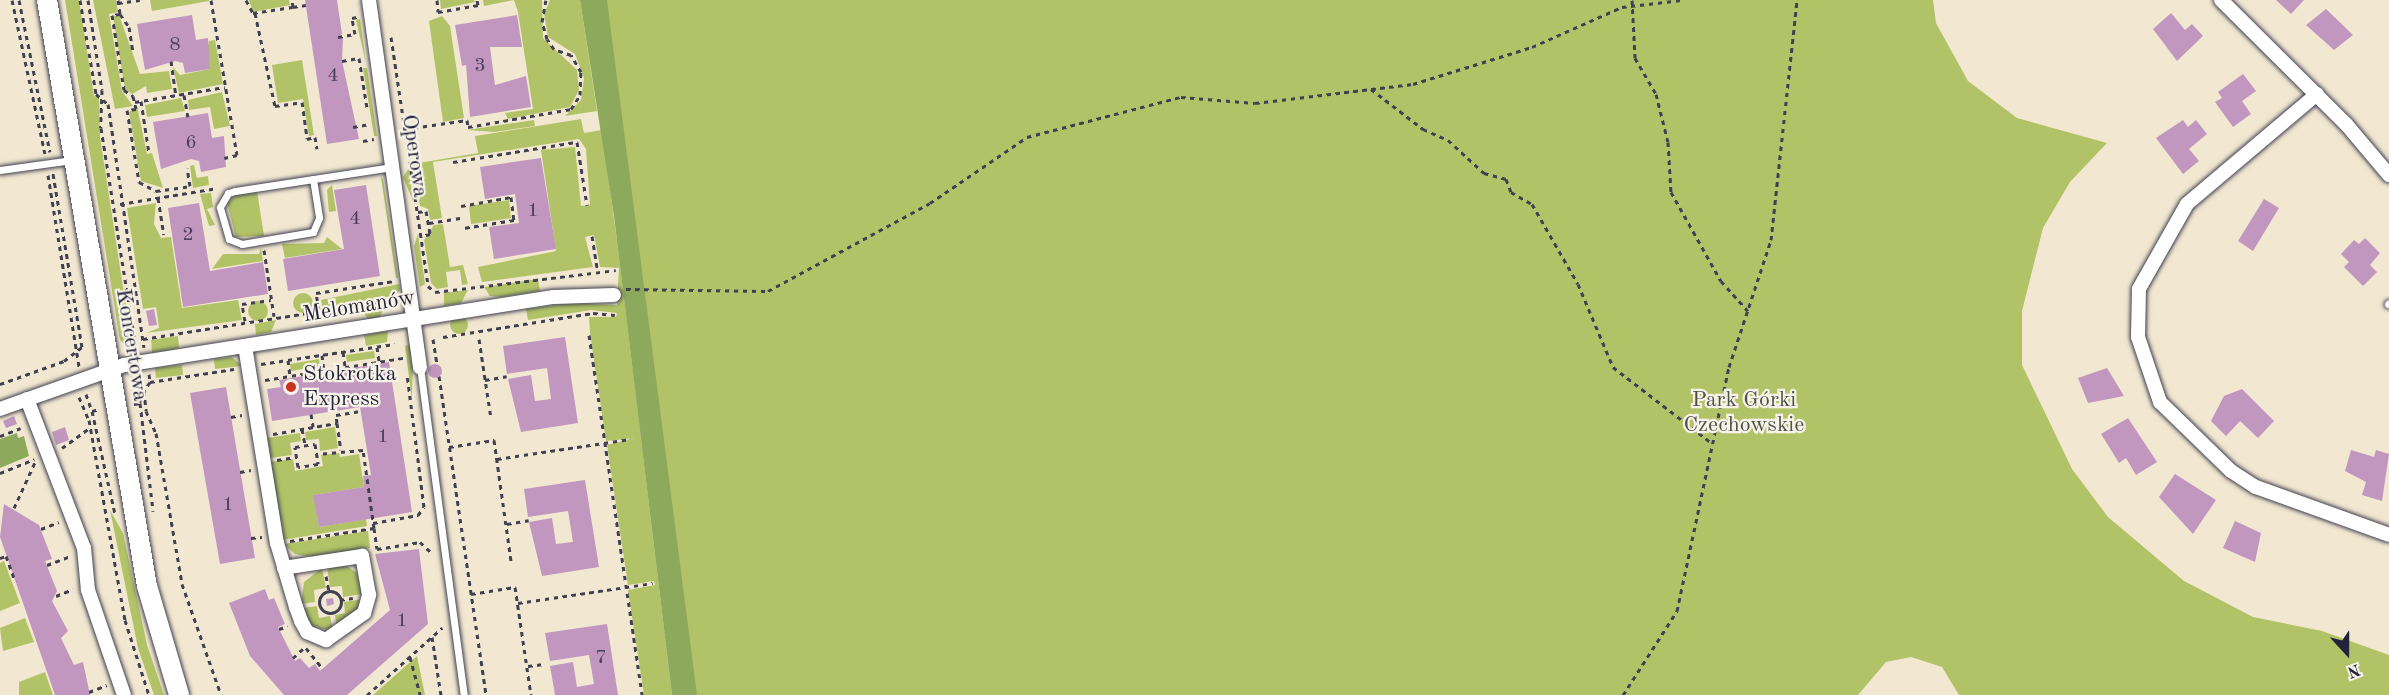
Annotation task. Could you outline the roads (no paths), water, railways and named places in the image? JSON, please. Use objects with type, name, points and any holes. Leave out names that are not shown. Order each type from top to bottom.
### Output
[{"type":"street","name":"Koncertowa","points":[[47,0],[77,159],[147,586],[179,695]]},
{"type":"street","name":"Operowa","points":[[369,0],[417,319],[420,367]]},
{"type":"street","points":[[2221,0],[2317,94],[2389,175]]},
{"type":"street","points":[[2317,94],[2187,204],[2139,289],[2139,344],[2160,402],[2231,471],[2256,487],[2389,535]]},
{"type":"street","name":"Melomanów","points":[[0,409],[73,381],[111,369],[147,362],[566,296],[614,295]]},
{"type":"street","points":[[245,346],[277,543],[301,621],[316,638],[336,638],[364,613],[369,595],[362,556],[285,568]]},
{"type":"street","points":[[27,399],[42,456],[84,548],[88,590],[123,695]]},
{"type":"lane","points":[[0,170],[77,159]]},
{"type":"lane","points":[[313,179],[316,228],[306,235],[262,242],[242,244],[229,239],[220,207],[228,193],[313,179],[395,166]]},
{"type":"lane","points":[[420,367],[422,412],[464,695]]},
{"type":"place","name":"Stokrotka Express","points":[[291,387]]},
{"type":"park label","name":"Park Górki Czechowskie","points":[[1744,413]]}]
